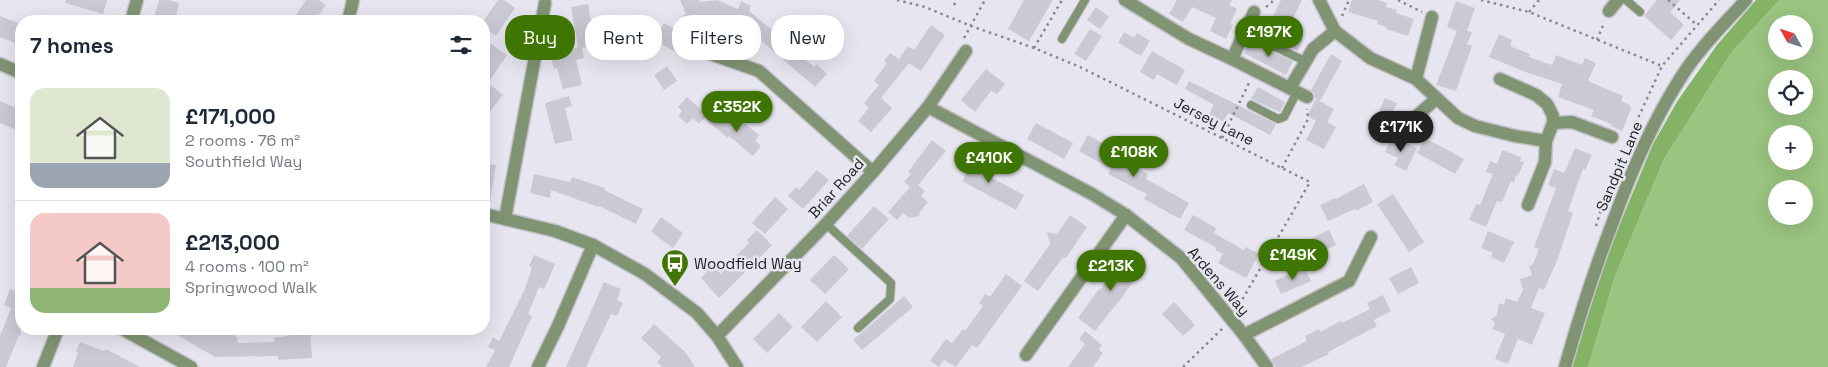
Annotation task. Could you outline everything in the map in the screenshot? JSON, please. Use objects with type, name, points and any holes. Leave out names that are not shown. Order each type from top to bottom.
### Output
[{"type":"street","points":[[133,15],[137,0]]},
{"type":"street","points":[[349,15],[352,0]]},
{"type":"street","points":[[1125,0],[1189,39],[1298,92],[1305,61],[1313,49],[1334,31]]},
{"type":"street","points":[[1319,0],[1334,31],[1370,58],[1416,79],[1458,118],[1474,126],[1546,141]]},
{"type":"street","points":[[1609,11],[1618,0]]},
{"type":"street","name":"Sandpit Lane","points":[[1565,367],[1591,278],[1648,134],[1679,80],[1710,39],[1746,0]]},
{"type":"street","points":[[504,219],[545,3]]},
{"type":"street","points":[[1232,59],[1254,12]]},
{"type":"street","points":[[1416,79],[1432,17]]},
{"type":"street","name":"Briar Road","points":[[717,336],[826,224],[873,172],[928,107],[966,51]]},
{"type":"street","points":[[728,60],[759,71],[873,172]]},
{"type":"street","points":[[0,64],[15,70]]},
{"type":"street","points":[[1500,79],[1536,95],[1547,104],[1553,116],[1553,123],[1546,141],[1545,162],[1528,205]]},
{"type":"street","points":[[1412,120],[1436,99]]},
{"type":"street","name":"Ardens Way","points":[[928,107],[1092,194],[1126,216],[1181,258],[1244,335],[1267,367]]},
{"type":"street","points":[[1553,123],[1572,122],[1612,136]]},
{"type":"street","points":[[490,216],[555,231],[593,246],[645,274],[697,313],[717,336],[737,367]]},
{"type":"street","points":[[1026,355],[1126,216]]},
{"type":"street","points":[[1244,335],[1349,282],[1371,237]]},
{"type":"street","points":[[538,367],[593,246]]},
{"type":"street","points":[[43,367],[56,335]]},
{"type":"street","points":[[133,335],[191,367]]},
{"type":"lane","points":[[1062,39],[1085,0]]},
{"type":"lane","points":[[1626,0],[1640,12]]},
{"type":"lane","points":[[1256,38],[1305,61]]},
{"type":"lane","points":[[1251,105],[1278,119],[1284,117],[1298,92]]},
{"type":"lane","points":[[826,224],[890,283],[890,299],[858,328]]},
{"type":"path","name":"Jersey Lane","points":[[897,0],[925,7],[1080,67],[1310,182],[1231,320],[1183,367]]},
{"type":"path","points":[[954,5],[957,0]]},
{"type":"path","points":[[970,26],[985,0]]},
{"type":"path","points":[[1034,48],[1062,0]]},
{"type":"path","points":[[1398,0],[1432,17]]},
{"type":"path","points":[[1481,0],[1529,12],[1662,66]]},
{"type":"path","points":[[1496,4],[1497,0]]},
{"type":"path","points":[[1529,12],[1540,0]]},
{"type":"path","points":[[1668,0],[1697,25]]},
{"type":"path","points":[[1597,40],[1609,11]]},
{"type":"path","points":[[1222,138],[1256,71]]},
{"type":"path","points":[[1282,168],[1308,119],[1298,92]]},
{"type":"green space","points":[[1756,0],[1779,0],[1731,53],[1664,159],[1615,276],[1588,367],[1570,367],[1595,284],[1653,144],[1678,100],[1717,45]]},
{"type":"green space","points":[[1779,0],[1828,0],[1828,367],[1588,367],[1615,276],[1664,159],[1731,53]]},
{"type":"building","points":[[66,0],[107,0],[103,14],[65,3]]},
{"type":"building","points":[[159,0],[179,3],[176,15],[155,15]]},
{"type":"building","points":[[306,0],[319,0],[326,5],[318,15],[296,15]]},
{"type":"building","points":[[498,0],[504,0],[515,8],[510,15],[505,15],[505,23],[496,36],[490,32],[490,15],[488,15]]},
{"type":"building","points":[[680,0],[699,0],[700,2],[717,0],[738,9],[741,1],[751,6],[749,11],[754,15],[684,15],[686,14]]},
{"type":"building","points":[[1024,0],[1053,0],[1029,41],[1008,29]]},
{"type":"building","points":[[1177,0],[1232,0],[1229,5],[1237,9],[1230,24],[1233,25],[1226,39],[1210,31],[1216,18],[1192,7],[1183,22],[1169,14]]},
{"type":"building","points":[[1281,0],[1302,0],[1287,31],[1303,39],[1298,51],[1258,33],[1253,33],[1260,18],[1270,23]]},
{"type":"building","points":[[1352,0],[1378,0],[1387,3],[1386,7],[1397,10],[1396,13],[1414,19],[1408,36],[1386,29],[1386,27],[1377,24],[1378,21],[1348,12]]},
{"type":"building","points":[[1657,0],[1680,0],[1670,12],[1684,25],[1671,40],[1644,16]]},
{"type":"building","points":[[1456,1],[1475,8],[1467,31],[1472,32],[1467,44],[1472,46],[1456,91],[1436,85],[1457,31],[1447,27]]},
{"type":"building","points":[[588,4],[590,15],[585,15],[585,47],[582,48],[584,58],[576,60],[582,85],[563,89],[557,68],[554,69],[552,60],[575,60],[575,48],[578,47],[575,15],[572,15],[571,7]]},
{"type":"building","points":[[1096,7],[1109,17],[1100,29],[1087,20]]},
{"type":"building","points":[[0,16],[15,22],[15,43],[0,37]]},
{"type":"building","points":[[761,21],[771,29],[771,49],[761,41]]},
{"type":"building","points":[[664,23],[672,28],[672,50],[662,44],[662,26]]},
{"type":"building","points":[[931,25],[945,35],[921,71],[909,63],[881,98],[892,108],[871,132],[858,121],[869,108],[864,103],[879,85],[874,81],[887,63],[884,61],[890,53],[899,59],[908,46],[914,50]]},
{"type":"building","points":[[1090,29],[1102,36],[1086,61],[1074,54]]},
{"type":"building","points":[[1124,32],[1134,38],[1137,33],[1150,41],[1141,56],[1118,43]]},
{"type":"building","points":[[1499,34],[1512,40],[1510,46],[1530,54],[1529,57],[1552,65],[1556,55],[1582,65],[1585,58],[1596,63],[1588,81],[1623,96],[1621,101],[1630,105],[1631,109],[1622,131],[1611,126],[1611,124],[1591,116],[1594,110],[1558,97],[1562,84],[1525,72],[1489,57]]},
{"type":"building","points":[[1250,39],[1254,43],[1293,61],[1286,75],[1244,53]]},
{"type":"building","points":[[491,44],[505,54],[505,58],[490,80]]},
{"type":"building","points":[[1152,51],[1185,70],[1177,85],[1157,74],[1154,80],[1140,72]]},
{"type":"building","points":[[1331,54],[1342,61],[1320,101],[1315,98],[1311,90]]},
{"type":"building","points":[[784,60],[806,60],[814,67],[817,64],[827,74],[815,87]]},
{"type":"building","points":[[667,66],[677,81],[664,90],[654,75]]},
{"type":"building","points":[[986,69],[1005,84],[997,94],[991,91],[975,112],[961,100]]},
{"type":"building","points":[[1189,81],[1276,124],[1270,135],[1228,113],[1223,122],[1209,114],[1214,105],[1185,89]]},
{"type":"building","points":[[490,85],[503,95],[490,111]]},
{"type":"building","points":[[1258,87],[1285,102],[1280,112],[1251,99]]},
{"type":"building","points":[[569,96],[572,106],[565,108],[573,140],[555,144],[545,103]]},
{"type":"building","points":[[687,97],[707,115],[699,124],[693,118],[687,124],[678,116],[682,111],[678,107]]},
{"type":"building","points":[[1385,98],[1397,103],[1383,133],[1371,128]]},
{"type":"building","points":[[1316,99],[1334,109],[1327,122],[1336,127],[1324,149],[1306,140],[1316,121],[1307,116]]},
{"type":"building","points":[[0,101],[15,107],[15,129],[0,123]]},
{"type":"building","points":[[716,111],[738,130],[744,123],[759,135],[755,141],[761,146],[753,156],[707,121]]},
{"type":"building","points":[[1036,123],[1073,143],[1064,159],[1027,139]]},
{"type":"building","points":[[1088,135],[1113,149],[1110,154],[1148,174],[1146,179],[1189,203],[1180,219],[1144,199],[1147,194],[1108,174],[1111,169],[1079,151]]},
{"type":"building","points":[[1393,136],[1417,148],[1406,171],[1394,165],[1398,158],[1385,152]]},
{"type":"building","points":[[1425,138],[1464,159],[1455,174],[1417,153]]},
{"type":"building","points":[[932,140],[946,151],[918,185],[925,191],[921,196],[928,202],[919,216],[909,218],[903,213],[897,220],[888,212],[910,187],[904,182],[911,174],[908,172]]},
{"type":"building","points":[[1575,148],[1592,155],[1585,170],[1583,169],[1568,211],[1573,213],[1556,263],[1544,290],[1539,288],[1531,308],[1545,313],[1532,345],[1518,339],[1508,364],[1495,359],[1505,334],[1492,329],[1495,323],[1491,319],[1497,315],[1499,303],[1504,305],[1506,298],[1517,302],[1523,290],[1520,279],[1532,275],[1529,266],[1533,264],[1539,249],[1534,247],[1556,188],[1548,185],[1554,169],[1564,173]]},
{"type":"building","points":[[1502,150],[1521,157],[1520,161],[1524,162],[1514,182],[1511,181],[1502,202],[1497,201],[1486,227],[1469,220],[1476,204],[1480,205],[1493,174],[1486,172],[1490,161],[1497,164]]},
{"type":"building","points":[[965,156],[982,165],[979,171],[1024,195],[1016,210],[962,181],[967,173],[959,169]]},
{"type":"building","points":[[490,164],[496,165],[490,201]]},
{"type":"building","points":[[817,170],[829,180],[803,209],[788,196],[796,187],[799,190]]},
{"type":"building","points":[[534,174],[570,182],[572,177],[605,188],[604,190],[643,209],[636,224],[599,206],[551,190],[550,198],[530,193]]},
{"type":"building","points":[[1364,184],[1373,202],[1356,211],[1355,209],[1328,221],[1320,205]]},
{"type":"building","points":[[1393,194],[1424,242],[1409,252],[1377,204]]},
{"type":"building","points":[[775,197],[788,209],[765,234],[752,223]]},
{"type":"building","points":[[874,206],[889,219],[862,249],[847,236]]},
{"type":"building","points":[[1070,215],[1087,227],[1066,258],[1063,257],[1038,291],[1024,281],[1050,243],[1047,232],[1057,234]]},
{"type":"building","points":[[1193,215],[1216,228],[1214,233],[1219,236],[1244,250],[1246,247],[1259,254],[1246,278],[1218,263],[1223,254],[1215,250],[1217,248],[1184,230]]},
{"type":"building","points":[[661,217],[683,233],[673,248],[651,232]]},
{"type":"building","points":[[757,230],[772,245],[719,298],[701,278],[712,266],[721,274],[724,268],[749,243],[747,240]]},
{"type":"building","points":[[1329,230],[1336,245],[1313,256],[1306,241]]},
{"type":"building","points":[[1488,231],[1514,242],[1504,263],[1491,257],[1493,253],[1481,248]]},
{"type":"building","points":[[1126,253],[1144,265],[1123,296],[1095,331],[1078,318]]},
{"type":"building","points":[[534,255],[555,264],[551,274],[544,289],[539,287],[528,314],[532,316],[509,367],[486,367],[495,350],[488,347],[493,337],[499,341],[524,291],[532,268],[529,266]]},
{"type":"building","points":[[834,255],[849,269],[825,294],[810,280]]},
{"type":"building","points":[[1304,267],[1311,281],[1281,294],[1275,281]]},
{"type":"building","points":[[1411,267],[1419,283],[1398,294],[1389,278]]},
{"type":"building","points":[[1006,274],[1022,286],[977,348],[972,345],[956,367],[944,360],[939,367],[930,361],[946,339],[952,343],[963,329],[965,331],[983,306],[979,303],[985,294],[990,297]]},
{"type":"building","points":[[604,282],[621,289],[617,300],[623,303],[617,316],[611,314],[586,367],[566,367]]},
{"type":"building","points":[[10,289],[15,291],[15,335],[19,335],[6,367],[0,367],[0,336],[11,308],[4,305]]},
{"type":"building","points":[[1383,295],[1391,311],[1374,320],[1377,326],[1328,352],[1329,354],[1301,367],[1276,367],[1271,359],[1307,341],[1305,336],[1319,329],[1320,332],[1341,321],[1342,323],[1370,309],[1367,303]]},
{"type":"building","points":[[904,296],[913,307],[862,350],[853,340]]},
{"type":"building","points":[[826,301],[842,317],[817,342],[801,327]]},
{"type":"building","points":[[1174,302],[1195,325],[1183,336],[1162,314]]},
{"type":"building","points":[[779,313],[793,327],[767,353],[753,339]]},
{"type":"building","points":[[654,324],[686,353],[695,367],[662,367],[657,362],[661,357],[641,338]]},
{"type":"building","points":[[1085,331],[1102,345],[1099,350],[1103,353],[1093,367],[1068,367],[1085,344],[1079,339]]},
{"type":"building","points":[[177,335],[233,335],[237,337],[238,343],[275,342],[274,338],[292,335],[310,335],[312,358],[278,360],[278,356],[215,357]]},
{"type":"building","points":[[80,342],[104,351],[106,349],[140,367],[73,367]]},
{"type":"place","name":"Woodfield Way","points":[[675,287]]}]
